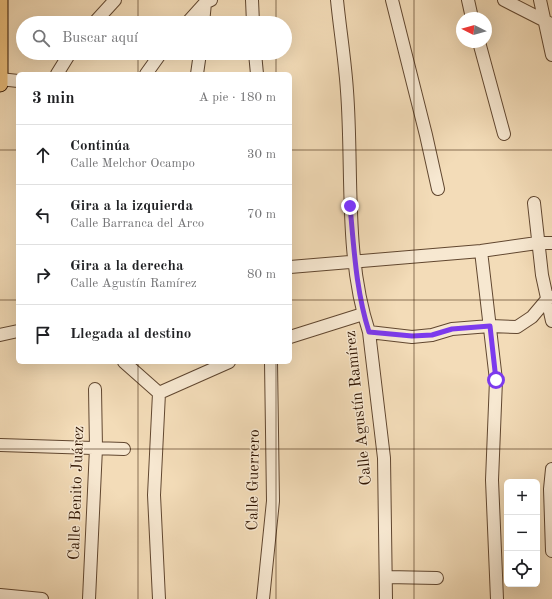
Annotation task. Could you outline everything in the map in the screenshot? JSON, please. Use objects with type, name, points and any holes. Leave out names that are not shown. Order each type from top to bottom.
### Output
[{"type":"main road","points":[[0,0],[0,84]]},
{"type":"street","points":[[100,16],[115,0]]},
{"type":"street","points":[[252,0],[253,16]]},
{"type":"street","name":"Calle Agustín Ramírez","points":[[337,0],[347,90],[350,206],[355,261],[363,314],[369,332],[384,458],[387,577],[386,599]]},
{"type":"street","points":[[392,0],[438,189]]},
{"type":"street","points":[[468,0],[471,12]]},
{"type":"street","points":[[504,0],[549,23]]},
{"type":"street","points":[[540,0],[549,23],[552,56]]},
{"type":"street","points":[[194,16],[208,2]]},
{"type":"street","points":[[205,16],[208,2]]},
{"type":"street","points":[[481,48],[504,134]]},
{"type":"street","points":[[58,72],[66,60]]},
{"type":"street","points":[[147,72],[156,60]]},
{"type":"street","points":[[197,72],[199,60]]},
{"type":"street","points":[[256,60],[257,72]]},
{"type":"street","points":[[0,79],[16,81]]},
{"type":"street","points":[[534,203],[537,243],[542,275],[550,298],[552,321]]},
{"type":"street","points":[[292,267],[481,251],[537,243],[552,243]]},
{"type":"street","points":[[481,251],[496,380],[492,480],[497,599]]},
{"type":"street","points":[[369,332],[412,336],[432,335],[452,329],[490,326],[517,327],[532,317],[550,298]]},
{"type":"street","points":[[292,336],[363,314]]},
{"type":"street","points":[[0,335],[16,331]]},
{"type":"street","points":[[126,364],[159,393]]},
{"type":"street","points":[[159,393],[224,364]]},
{"type":"street","name":"Calle Guerrero","points":[[263,599],[273,501],[271,364]]},
{"type":"street","name":"Calle Benito Juárez","points":[[88,599],[96,448],[95,388]]},
{"type":"street","points":[[159,393],[154,495],[159,599]]},
{"type":"street","points":[[0,445],[124,449]]},
{"type":"street","points":[[552,469],[550,489],[552,551]]},
{"type":"street","points":[[387,577],[438,578]]},
{"type":"street","points":[[0,595],[42,599]]},
{"type":"route","points":[[350,206],[355,261],[363,314],[369,332],[412,336],[432,335],[452,329],[490,326],[496,380]]}]
